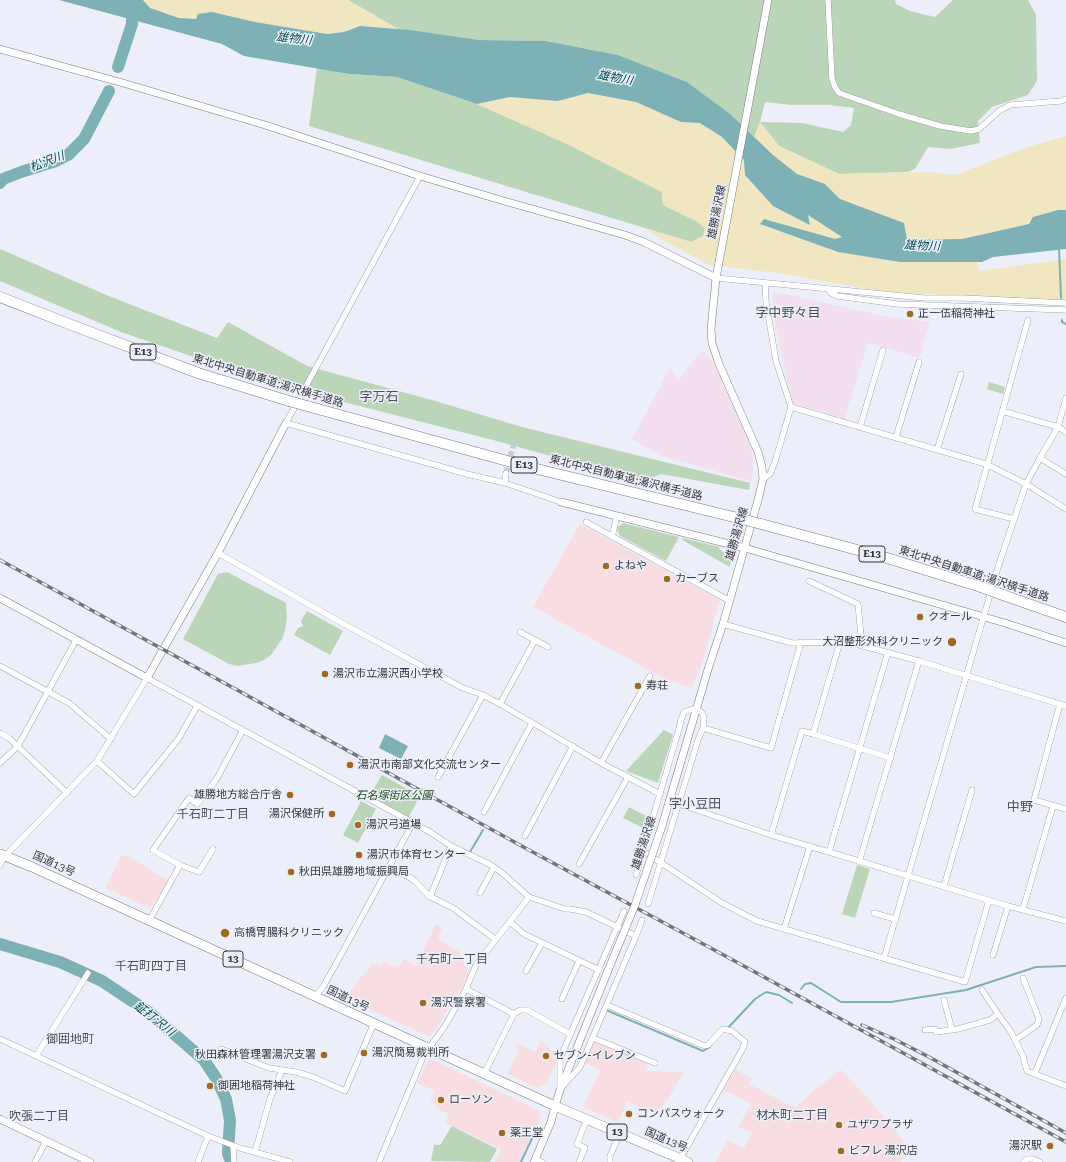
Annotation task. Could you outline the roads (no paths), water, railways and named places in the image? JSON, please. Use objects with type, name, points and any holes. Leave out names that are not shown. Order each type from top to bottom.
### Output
[{"type":"highway","name":"東北中央自動車道;湯沢横手道路","points":[[0,296],[198,373],[289,401],[533,468],[742,519],[887,558],[981,587],[1066,617]]},
{"type":"highway","name":"国道13号","points":[[3,855],[555,1106],[684,1160]]},
{"type":"street","name":"雄勝湯沢線","points":[[537,1161],[552,1122],[560,1090],[635,905],[662,826],[696,708],[730,601],[763,479],[758,452],[719,364],[712,343],[711,329],[716,278],[768,0]]},
{"type":"street","points":[[828,0],[832,79],[835,88],[839,93],[940,126],[971,131],[979,129],[999,111],[1010,105],[1061,101],[1066,99]]},
{"type":"street","points":[[0,49],[123,83],[265,125],[420,176],[625,235],[644,242],[716,278],[924,298],[963,298],[1066,303]]},
{"type":"street","points":[[0,865],[3,855],[67,793],[97,761],[111,739],[218,553],[286,423],[420,176]]},
{"type":"street","points":[[763,479],[770,474],[775,462],[790,407],[776,361],[766,302],[765,283]]},
{"type":"street","points":[[828,288],[831,293],[837,296],[897,304],[1066,310]]},
{"type":"street","points":[[1014,519],[975,509],[986,464],[1028,320]]},
{"type":"street","points":[[860,427],[883,350]]},
{"type":"street","points":[[896,437],[919,362]]},
{"type":"street","points":[[937,450],[961,374]]},
{"type":"street","points":[[884,958],[907,876],[1014,519],[1026,484],[1058,427],[1066,398]]},
{"type":"street","points":[[790,407],[986,464],[1026,484],[1066,509]]},
{"type":"street","points":[[1002,411],[1058,427],[1066,432]]},
{"type":"street","points":[[286,423],[467,474],[505,483],[561,502],[745,548],[984,617],[1066,643]]},
{"type":"street","points":[[1040,458],[1066,474]]},
{"type":"street","points":[[505,483],[506,474]]},
{"type":"street","points":[[612,537],[617,516]]},
{"type":"street","points":[[586,522],[730,601]]},
{"type":"street","points":[[218,553],[463,688],[483,695],[500,704],[601,763],[660,794]]},
{"type":"street","points":[[809,581],[858,604],[862,646]]},
{"type":"street","points":[[0,598],[413,823],[451,846],[494,867],[529,897],[565,909],[586,912],[636,936]]},
{"type":"street","points":[[723,624],[792,643],[848,642],[919,661],[1063,705],[1034,800],[1066,809]]},
{"type":"street","points":[[520,632],[548,647]]},
{"type":"street","points":[[0,763],[18,746],[76,640]]},
{"type":"street","points":[[500,704],[535,640]]},
{"type":"street","points":[[703,728],[771,748],[801,642]]},
{"type":"street","points":[[812,734],[840,642]]},
{"type":"street","points":[[829,852],[888,652]]},
{"type":"street","points":[[860,862],[919,661]]},
{"type":"street","points":[[0,666],[69,703],[111,739]]},
{"type":"street","points":[[601,763],[650,676]]},
{"type":"street","points":[[438,777],[483,695]]},
{"type":"street","points":[[97,761],[134,794],[180,738],[197,706]]},
{"type":"street","points":[[636,875],[679,729],[680,720],[684,712],[696,708],[702,713],[704,718],[703,728],[648,904]]},
{"type":"street","points":[[484,812],[532,723]]},
{"type":"street","points":[[212,849],[199,872],[180,865],[153,850],[190,798],[197,804],[216,780],[243,730]]},
{"type":"street","points":[[771,835],[802,731],[891,758]]},
{"type":"street","points":[[0,733],[9,738],[18,746],[67,793]]},
{"type":"street","points":[[525,836],[573,746]]},
{"type":"street","points":[[579,864],[628,777]]},
{"type":"street","points":[[944,886],[972,790]]},
{"type":"street","points":[[679,804],[771,835],[860,862],[1008,906],[1066,921]]},
{"type":"street","points":[[1023,909],[1053,806]]},
{"type":"street","points":[[316,997],[334,968],[413,823]]},
{"type":"street","points":[[430,897],[451,846]]},
{"type":"street","points":[[784,929],[810,846]]},
{"type":"street","points":[[643,851],[722,904],[757,921],[965,982],[989,900]]},
{"type":"street","points":[[150,921],[180,865]]},
{"type":"street","points":[[390,867],[414,880],[430,897],[453,908],[496,939]]},
{"type":"street","points":[[480,893],[494,867]]},
{"type":"street","points":[[379,1162],[424,1055],[445,1026],[466,989],[476,965],[529,897]]},
{"type":"street","points":[[993,955],[1008,906]]},
{"type":"street","points":[[560,1090],[560,1058],[624,911]]},
{"type":"street","points":[[874,912],[895,919]]},
{"type":"street","points":[[560,1090],[580,1067],[642,920]]},
{"type":"street","points":[[510,922],[524,934],[599,970]]},
{"type":"street","points":[[526,971],[542,942]]},
{"type":"street","points":[[562,1000],[579,961]]},
{"type":"street","points":[[36,1056],[88,974]]},
{"type":"street","points":[[1015,1040],[1037,1025],[1039,1019],[1023,978]]},
{"type":"street","points":[[466,989],[514,1014]]},
{"type":"street","points":[[982,990],[1015,1040],[1023,1056],[1027,1071],[1066,1086]]},
{"type":"street","points":[[1035,1073],[1066,998]]},
{"type":"street","points":[[944,1000],[952,1030]]},
{"type":"street","points":[[607,1005],[705,1046],[708,1045],[723,1029],[732,1031],[744,1042],[743,1049],[684,1160]]},
{"type":"street","points":[[484,1074],[514,1014],[520,1010],[527,1010],[570,1034]]},
{"type":"street","points":[[924,1030],[935,1028],[936,1032],[952,1030],[990,1020],[998,1014]]},
{"type":"street","points":[[220,1049],[269,1068],[296,1072],[313,1077],[345,1091],[374,1023]]},
{"type":"street","points":[[593,1038],[655,1063]]},
{"type":"street","points":[[0,1039],[208,1136],[233,1146],[290,1162]]},
{"type":"street","points":[[255,1152],[270,1099],[282,1070]]},
{"type":"street","points":[[0,1119],[90,1162]]},
{"type":"street","points":[[579,1162],[585,1148],[577,1144],[587,1119]]},
{"type":"street","points":[[610,1162],[610,1156],[620,1133]]},
{"type":"street","points":[[198,1162],[208,1136]]},
{"type":"street","points":[[35,1162],[46,1141]]},
{"type":"street","points":[[233,1146],[234,1162]]},
{"type":"street","points":[[1024,1162],[1027,1159],[1033,1159],[1040,1162]]},
{"type":"water","name":"雄物川","points":[[59,0],[143,0],[150,8],[179,18],[196,19],[198,14],[212,12],[255,22],[327,34],[344,32],[360,26],[410,30],[479,40],[546,41],[618,55],[687,82],[729,113],[773,155],[797,174],[825,184],[840,199],[904,223],[907,240],[962,239],[1029,224],[1033,217],[1058,210],[1066,210],[1066,249],[993,257],[982,262],[900,262],[838,252],[760,224],[764,219],[835,239],[842,237],[808,215],[810,225],[773,206],[745,175],[744,160],[722,137],[700,123],[681,122],[636,102],[588,93],[558,101],[510,97],[477,104],[397,77],[349,74],[244,56],[222,44]]},
{"type":"water","points":[[385,734],[408,746],[401,759],[379,748]]},
{"type":"waterway","name":"松沢川","points":[[118,67],[132,24],[132,11]]},
{"type":"waterway","name":"松沢川","points":[[0,183],[3,179],[56,161],[68,155],[84,139],[109,91]]},
{"type":"waterway","points":[[1059,248],[1061,298]]},
{"type":"waterway","points":[[1062,320],[1062,322],[1066,324]]},
{"type":"waterway","points":[[470,852],[483,830]]},
{"type":"waterway","name":"鉦打沢川","points":[[0,944],[60,962],[102,981],[150,1013],[204,1060],[216,1078],[226,1099],[230,1120],[228,1153],[231,1162]]},
{"type":"waterway","points":[[801,989],[805,984],[811,983],[841,1002],[891,1002],[966,990],[1036,967],[1066,966]]},
{"type":"waterway","points":[[727,1029],[755,999],[766,992],[779,995],[792,1003]]},
{"type":"waterway","points":[[606,1010],[703,1051],[710,1047]]},
{"type":"waterway","points":[[521,1162],[537,1128]]},
{"type":"tunnel","points":[[506,473],[514,443]]},
{"type":"railway","points":[[0,560],[1066,1142]]},
{"type":"railway","points":[[862,1025],[929,1057],[1066,1133]]},
{"type":"place","name":"正一伍稲荷神社","points":[[910,314]]},
{"type":"place","name":"よねや","points":[[606,566]]},
{"type":"place","name":"カーブス","points":[[667,579]]},
{"type":"place","name":"クオール","points":[[920,617]]},
{"type":"place","name":"大沼整形外科クリニック","points":[[952,642]]},
{"type":"place","name":"湯沢市立湯沢西小学校","points":[[325,674]]},
{"type":"place","name":"寿荘","points":[[638,686]]},
{"type":"place","name":"湯沢市南部文化交流センター","points":[[350,765]]},
{"type":"place","name":"雄勝地方総合庁舎","points":[[290,795]]},
{"type":"place","name":"湯沢保健所","points":[[332,814]]},
{"type":"place","name":"湯沢弓道場","points":[[358,825]]},
{"type":"place","name":"湯沢市体育センター","points":[[359,855]]},
{"type":"place","name":"秋田県雄勝地域振興局","points":[[291,872]]},
{"type":"place","name":"高橋胃腸科クリニック","points":[[225,933]]},
{"type":"place","name":"湯沢警察署","points":[[423,1003]]},
{"type":"place","name":"湯沢簡易裁判所","points":[[364,1053]]},
{"type":"place","name":"秋田森林管理署湯沢支署","points":[[324,1055]]},
{"type":"place","name":"セブン-イレブン","points":[[546,1056]]},
{"type":"place","name":"御囲地稲荷神社","points":[[210,1086]]},
{"type":"place","name":"ローソン","points":[[441,1100]]},
{"type":"place","name":"コンパスウォーク","points":[[629,1114]]},
{"type":"place","name":"ユザワプラザ","points":[[839,1125]]},
{"type":"place","name":"薬王堂","points":[[502,1133]]},
{"type":"place","name":"湯沢駅","points":[[1050,1146]]},
{"type":"place","name":"ビフレ 湯沢店","points":[[841,1151]]},
{"type":"district","name":"字中野々目","points":[[788,313]]},
{"type":"district","name":"字万石","points":[[379,397]]},
{"type":"district","name":"字小豆田","points":[[695,804]]},
{"type":"district","name":"中野","points":[[1020,807]]},
{"type":"district","name":"千石町二丁目","points":[[213,814]]},
{"type":"district","name":"千石町一丁目","points":[[452,959]]},
{"type":"district","name":"千石町四丁目","points":[[151,966]]},
{"type":"district","name":"御囲地町","points":[[70,1039]]},
{"type":"district","name":"材木町二丁目","points":[[792,1115]]},
{"type":"district","name":"吹張二丁目","points":[[39,1116]]},
{"type":"park label","name":"石名塚街区公園","points":[[394,796]]}]
